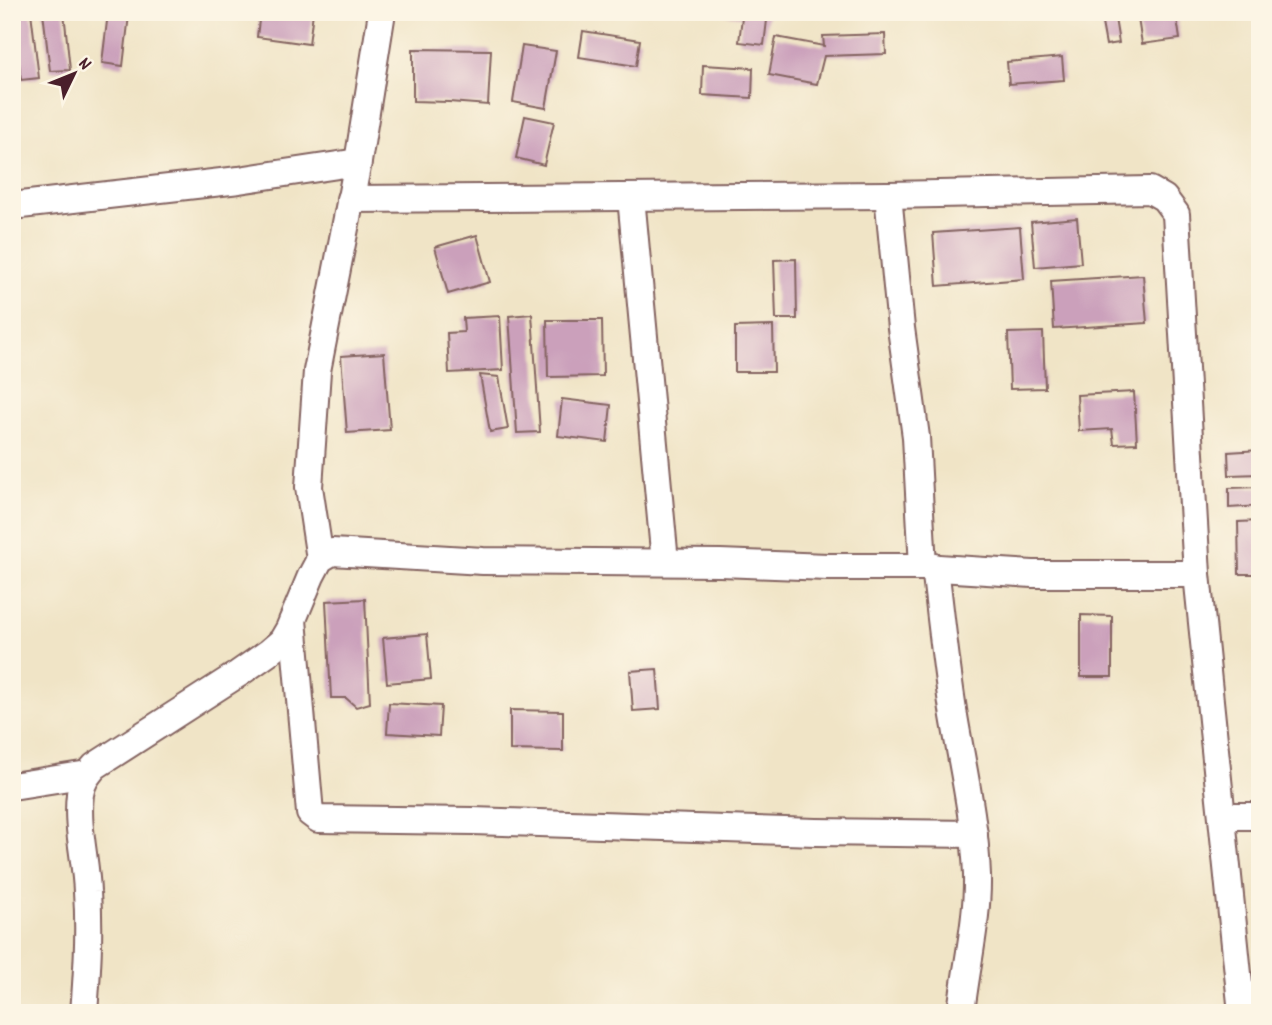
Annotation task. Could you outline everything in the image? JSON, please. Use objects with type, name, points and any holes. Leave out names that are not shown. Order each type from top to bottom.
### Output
[{"type":"street","points":[[320,559],[309,487],[317,371],[358,162],[382,12]]},
{"type":"street","points":[[12,206],[239,180],[358,162]]},
{"type":"street","points":[[350,199],[1150,190],[1164,198],[1176,214],[1197,574],[1242,1013]]},
{"type":"street","points":[[888,195],[929,567],[974,834],[977,877],[975,920],[961,1013]]},
{"type":"street","points":[[631,197],[665,562]]},
{"type":"street","points":[[84,1013],[88,892],[80,828],[83,780],[95,766],[268,653],[282,641],[320,559],[332,552],[483,561],[929,567],[1033,574],[1197,574]]},
{"type":"street","points":[[293,620],[310,813],[318,819],[974,834]]},
{"type":"street","points":[[12,786],[88,774]]},
{"type":"street","points":[[1222,816],[1260,816]]},
{"type":"building","points":[[13,12],[31,12],[39,78],[21,80]]},
{"type":"building","points":[[43,12],[64,12],[70,70],[50,71]]},
{"type":"building","points":[[260,12],[313,12],[309,44],[257,37]]},
{"type":"building","points":[[726,12],[768,12],[764,45],[739,42],[742,17],[726,15]]},
{"type":"building","points":[[1100,12],[1114,12],[1119,43],[1106,45]]},
{"type":"building","points":[[1137,12],[1176,12],[1180,39],[1142,44]]},
{"type":"building","points":[[108,13],[129,15],[123,66],[102,63]]},
{"type":"building","points":[[583,31],[640,40],[636,66],[579,57]]},
{"type":"building","points":[[885,34],[886,54],[824,56],[817,84],[769,75],[776,37],[824,46],[823,36]]},
{"type":"building","points":[[522,46],[556,51],[546,108],[513,102]]},
{"type":"building","points":[[413,49],[491,50],[488,105],[413,101]]},
{"type":"building","points":[[1062,57],[1064,80],[1009,84],[1007,62]]},
{"type":"building","points":[[703,65],[753,68],[752,98],[702,95]]},
{"type":"building","points":[[525,116],[554,122],[544,165],[516,158]]},
{"type":"building","points":[[1077,218],[1081,263],[1035,267],[1031,222]]},
{"type":"building","points":[[1020,227],[1024,279],[937,286],[933,233]]},
{"type":"building","points":[[477,235],[490,282],[448,294],[435,247]]},
{"type":"building","points":[[796,259],[797,319],[776,319],[774,260]]},
{"type":"building","points":[[1143,275],[1147,323],[1054,329],[1051,281]]},
{"type":"building","points":[[532,314],[540,432],[517,433],[509,316]]},
{"type":"building","points":[[500,316],[503,370],[449,373],[447,333],[464,332],[463,318]]},
{"type":"building","points":[[547,320],[602,320],[603,376],[548,377]]},
{"type":"building","points":[[773,326],[774,372],[735,372],[735,327]]},
{"type":"building","points":[[1043,332],[1045,388],[1010,389],[1008,333]]},
{"type":"building","points":[[384,353],[390,430],[347,433],[341,356]]},
{"type":"building","points":[[480,375],[499,377],[508,429],[490,432]]},
{"type":"building","points":[[1134,392],[1137,443],[1114,444],[1112,429],[1079,431],[1077,395]]},
{"type":"building","points":[[562,399],[611,405],[607,442],[558,436]]},
{"type":"building","points":[[1260,450],[1260,474],[1229,475],[1228,452]]},
{"type":"building","points":[[1260,487],[1260,506],[1229,508],[1229,488]]},
{"type":"building","points":[[1260,521],[1260,574],[1239,574],[1238,522]]},
{"type":"building","points":[[365,599],[370,703],[356,707],[346,698],[331,698],[326,601]]},
{"type":"building","points":[[1081,615],[1112,616],[1112,677],[1081,677]]},
{"type":"building","points":[[427,634],[431,679],[387,683],[383,638]]},
{"type":"building","points":[[657,669],[660,709],[633,711],[630,671]]},
{"type":"building","points":[[389,703],[441,706],[439,736],[387,733]]},
{"type":"building","points":[[510,710],[563,711],[563,751],[510,750]]}]
